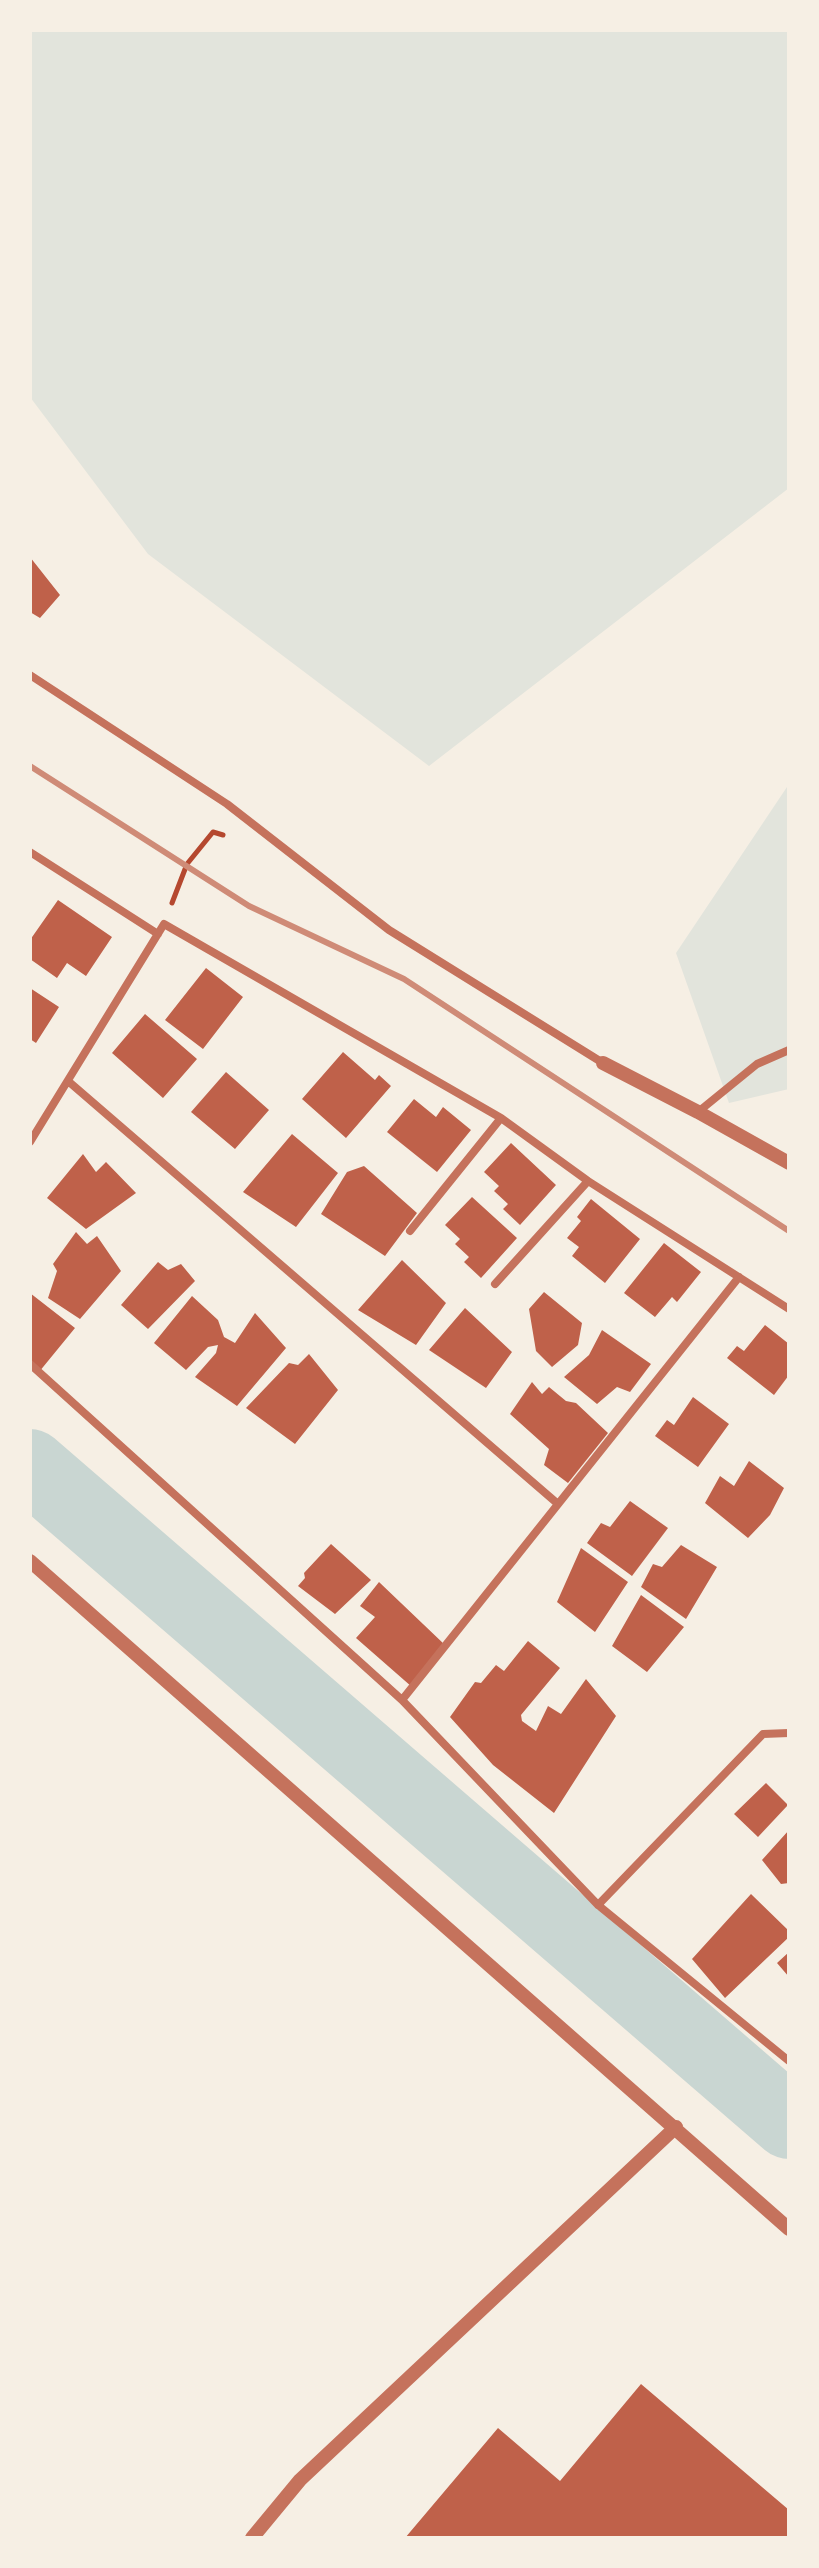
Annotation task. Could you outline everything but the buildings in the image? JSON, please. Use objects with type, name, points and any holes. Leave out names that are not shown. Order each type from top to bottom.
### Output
[{"type":"street","points":[[30,675],[227,804],[389,930],[603,1063],[789,1163]]},
{"type":"street","points":[[30,852],[158,934]]},
{"type":"street","points":[[30,1142],[164,924],[501,1118],[588,1181],[789,1309]]},
{"type":"street","points":[[698,1112],[757,1064],[789,1050]]},
{"type":"street","points":[[68,1081],[558,1504]]},
{"type":"street","points":[[410,1231],[501,1118]]},
{"type":"street","points":[[495,1284],[588,1181]]},
{"type":"street","points":[[402,1700],[739,1277]]},
{"type":"street","points":[[30,1364],[402,1700],[598,1905],[789,2061]]},
{"type":"street","points":[[30,1561],[789,2229]]},
{"type":"street","points":[[598,1905],[763,1734],[789,1733]]},
{"type":"street","points":[[252,2538],[300,2480],[676,2127]]},
{"type":"path","points":[[164,924],[187,864],[213,832]]},
{"type":"shaded area","points":[[30,30],[789,30],[789,488],[429,766],[148,554],[30,397]]},
{"type":"shaded area","points":[[789,784],[789,1089],[729,1103],[676,953]]},
{"type":"waterway","points":[[30,1466],[789,2122]]},
{"type":"railway","points":[[30,766],[249,906],[404,979],[789,1231]]}]
